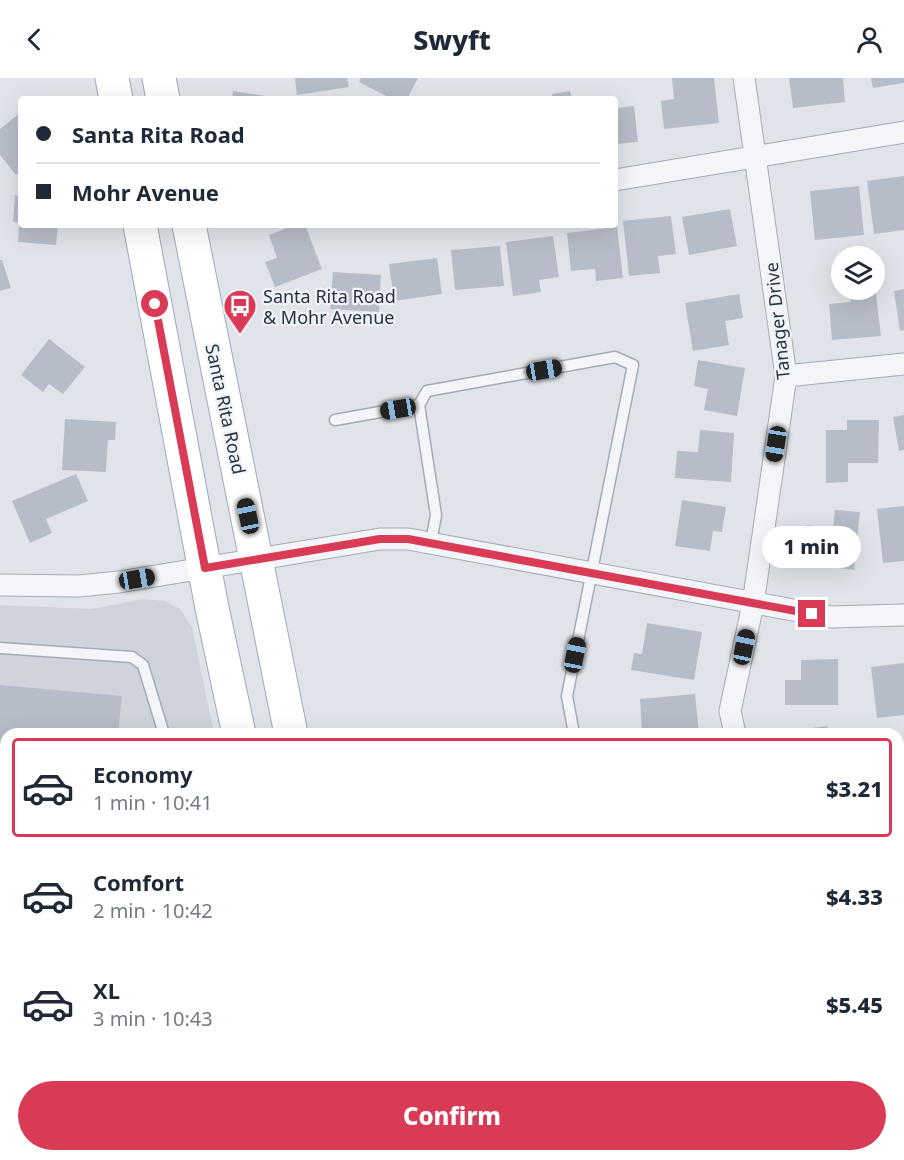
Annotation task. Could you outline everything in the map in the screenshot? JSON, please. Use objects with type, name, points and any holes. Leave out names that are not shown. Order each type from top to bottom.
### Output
[{"type":"main road","points":[[112,78],[115,96]]},
{"type":"main road","points":[[159,78],[162,96]]},
{"type":"main road","points":[[141,228],[238,728]]},
{"type":"main road","name":"Santa Rita Road","points":[[190,228],[290,728]]},
{"type":"street","name":"Tanager Drive","points":[[734,728],[730,711],[753,604],[786,376],[744,78]]},
{"type":"street","points":[[618,180],[904,132]]},
{"type":"street","points":[[786,376],[904,364]]},
{"type":"street","points":[[0,585],[79,586],[380,539],[431,542],[831,617],[904,615]]},
{"type":"lane","points":[[431,542],[436,516],[419,405],[427,391],[615,357],[633,364],[567,696],[573,728]]},
{"type":"lane","points":[[335,420],[419,405]]},
{"type":"lane","points":[[0,648],[132,657],[143,665],[162,728]]},
{"type":"shaded area","points":[[143,599],[165,601],[180,609],[192,627],[213,728],[0,728],[0,605],[92,609]]},
{"type":"building","points":[[295,78],[347,78],[349,87],[297,95]]},
{"type":"building","points":[[361,78],[418,78],[409,96],[386,96],[359,82]]},
{"type":"building","points":[[672,78],[714,78],[719,123],[664,129],[661,101],[674,99]]},
{"type":"building","points":[[789,78],[843,78],[845,102],[793,108]]},
{"type":"building","points":[[871,78],[904,78],[904,83],[873,88]]},
{"type":"building","points":[[233,91],[266,96],[232,96]]},
{"type":"building","points":[[570,91],[571,96],[552,96],[552,94]]},
{"type":"building","points":[[634,106],[638,142],[618,144],[618,108]]},
{"type":"building","points":[[18,114],[18,174],[16,175],[0,155],[0,129]]},
{"type":"building","points":[[904,176],[904,230],[874,234],[867,181]]},
{"type":"building","points":[[859,186],[864,235],[815,240],[810,191]]},
{"type":"building","points":[[15,195],[18,196],[18,223],[13,222]]},
{"type":"building","points":[[730,209],[737,246],[689,255],[682,217]]},
{"type":"building","points":[[671,216],[676,254],[658,256],[660,273],[629,276],[623,221]]},
{"type":"building","points":[[19,228],[58,228],[56,245],[18,242]]},
{"type":"building","points":[[287,228],[306,228],[322,269],[275,287],[265,262],[277,258],[269,235]]},
{"type":"building","points":[[617,228],[623,278],[596,281],[595,269],[571,271],[567,233]]},
{"type":"building","points":[[553,236],[559,277],[539,280],[541,292],[513,296],[506,242]]},
{"type":"building","points":[[500,246],[504,286],[455,290],[451,250]]},
{"type":"building","points":[[437,258],[442,294],[394,301],[389,264]]},
{"type":"building","points":[[0,260],[2,260],[11,288],[0,291]]},
{"type":"building","points":[[333,272],[381,275],[379,312],[330,309]]},
{"type":"building","points":[[904,289],[904,330],[900,331],[894,291]]},
{"type":"building","points":[[739,294],[743,318],[725,321],[729,345],[693,351],[685,303]]},
{"type":"building","points":[[851,300],[877,300],[881,336],[832,340],[829,304],[851,302]]},
{"type":"building","points":[[49,339],[85,367],[63,394],[49,384],[43,392],[21,375]]},
{"type":"building","points":[[698,360],[745,368],[737,416],[704,410],[708,389],[694,386]]},
{"type":"building","points":[[904,415],[904,450],[899,451],[893,417]]},
{"type":"building","points":[[65,419],[116,422],[115,440],[108,440],[106,472],[62,470]]},
{"type":"building","points":[[847,420],[879,420],[878,463],[848,463],[848,482],[826,483],[826,430],[847,430]]},
{"type":"building","points":[[700,430],[734,433],[731,482],[675,478],[677,451],[698,452]]},
{"type":"building","points":[[76,474],[88,501],[46,519],[52,533],[30,543],[12,501]]},
{"type":"building","points":[[682,500],[726,507],[722,532],[713,531],[710,551],[675,546]]},
{"type":"building","points":[[904,506],[904,561],[883,563],[877,509]]},
{"type":"building","points":[[835,510],[860,512],[854,570],[804,564],[807,525],[833,528]]},
{"type":"building","points":[[647,623],[702,632],[694,680],[631,670],[634,653],[642,654]]},
{"type":"building","points":[[838,659],[838,705],[785,705],[785,680],[801,680],[801,660]]},
{"type":"building","points":[[904,663],[904,715],[877,718],[871,667]]},
{"type":"building","points":[[0,685],[122,696],[119,728],[0,728]]},
{"type":"building","points":[[695,694],[698,728],[642,728],[640,699]]},
{"type":"place","name":"Santa Rita Road & Mohr Avenue","points":[[240,335]]},
{"type":"route","points":[[155,304],[205,568],[380,539],[408,539],[812,614]]}]
